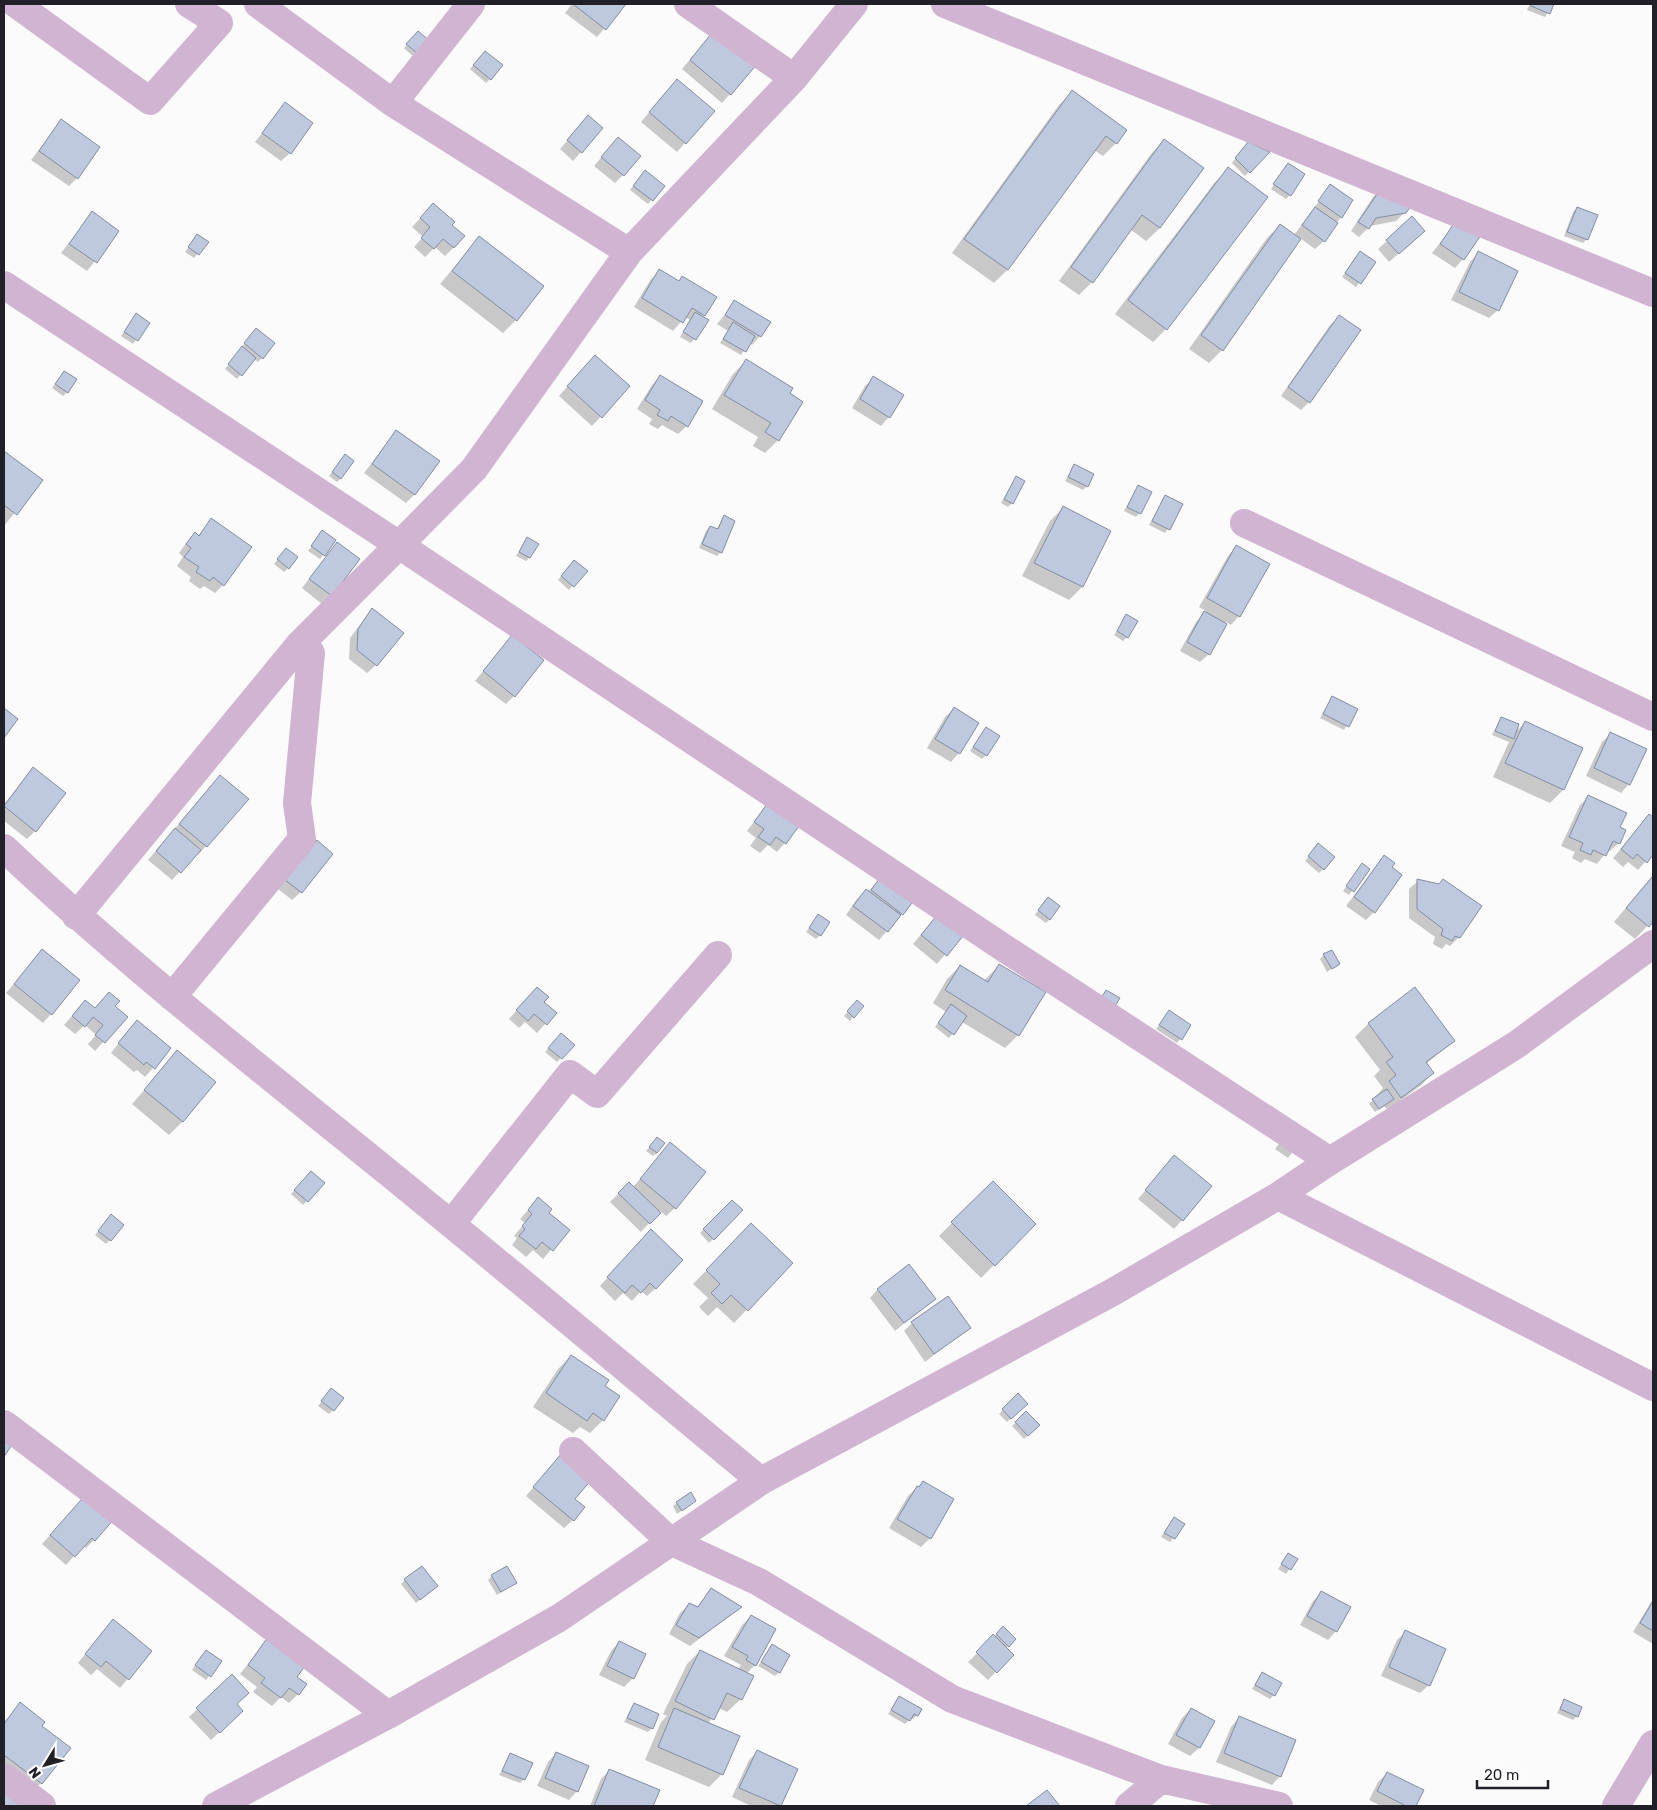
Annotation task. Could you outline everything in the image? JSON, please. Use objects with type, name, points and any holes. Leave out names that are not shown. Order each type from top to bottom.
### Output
[{"type":"street","points":[[16,4],[150,101],[219,23],[189,4]]},
{"type":"street","points":[[258,4],[393,103],[629,252]]},
{"type":"street","points":[[393,103],[471,4]]},
{"type":"street","points":[[688,4],[794,78]]},
{"type":"street","points":[[76,916],[300,645],[474,469],[629,252],[794,78],[854,4]]},
{"type":"street","points":[[945,4],[1653,293]]},
{"type":"street","points":[[4,285],[1004,948],[1330,1161]]},
{"type":"street","points":[[1244,523],[1653,717]]},
{"type":"street","points":[[172,997],[302,839],[297,803],[311,653]]},
{"type":"street","points":[[4,848],[76,916],[172,997],[452,1224],[761,1481]]},
{"type":"street","points":[[216,1806],[388,1715],[559,1618],[761,1481],[1113,1292],[1278,1196],[1330,1161],[1516,1045],[1653,944]]},
{"type":"street","points":[[452,1224],[570,1074],[597,1094],[718,955]]},
{"type":"street","points":[[1278,1196],[1653,1387]]},
{"type":"street","points":[[4,1424],[388,1715]]},
{"type":"street","points":[[573,1452],[670,1541],[760,1582],[952,1699],[1161,1779],[1279,1806]]},
{"type":"street","points":[[1616,1806],[1653,1744]]},
{"type":"street","points":[[4,1777],[42,1806]]},
{"type":"street","points":[[1129,1806],[1161,1779]]},
{"type":"building","points":[[573,4],[626,4],[606,30]]},
{"type":"building","points":[[1531,4],[1554,4],[1550,14],[1531,6]]},
{"type":"building","points":[[715,29],[757,64],[731,95],[690,60]]},
{"type":"building","points":[[418,31],[432,43],[421,56],[406,44]]},
{"type":"building","points":[[485,51],[503,65],[491,80],[473,65]]},
{"type":"building","points":[[677,79],[715,111],[686,144],[649,112]]},
{"type":"building","points":[[1072,90],[1127,130],[1117,144],[1106,136],[1008,270],[964,239]]},
{"type":"building","points":[[285,102],[313,123],[291,154],[262,133]]},
{"type":"building","points":[[588,115],[603,128],[582,153],[567,140]]},
{"type":"building","points":[[61,119],[100,147],[78,179],[39,151]]},
{"type":"building","points":[[618,137],[641,156],[624,176],[601,157]]},
{"type":"building","points":[[1164,139],[1204,168],[1160,228],[1142,215],[1093,283],[1071,267]]},
{"type":"building","points":[[1248,142],[1270,152],[1250,173],[1235,158]]},
{"type":"building","points":[[1288,163],[1305,174],[1291,196],[1273,184]]},
{"type":"building","points":[[1228,167],[1268,197],[1167,330],[1128,300]]},
{"type":"building","points":[[645,170],[665,186],[653,201],[633,186]]},
{"type":"building","points":[[1330,184],[1353,200],[1342,218],[1318,201]]},
{"type":"building","points":[[1382,187],[1411,206],[1406,213],[1376,218],[1369,229],[1358,222]]},
{"type":"building","points":[[433,203],[455,222],[452,225],[465,236],[454,248],[443,239],[434,249],[421,238],[430,227],[420,218]]},
{"type":"building","points":[[1315,207],[1338,223],[1325,242],[1302,225]]},
{"type":"building","points":[[1577,207],[1598,215],[1588,240],[1567,232]]},
{"type":"building","points":[[92,211],[119,231],[97,263],[69,244]]},
{"type":"building","points":[[1412,216],[1425,231],[1399,254],[1386,240]]},
{"type":"building","points":[[1457,219],[1481,235],[1464,260],[1440,244]]},
{"type":"building","points":[[1280,224],[1301,239],[1223,351],[1201,335]]},
{"type":"building","points":[[197,234],[209,242],[199,255],[188,247]]},
{"type":"building","points":[[479,236],[544,286],[517,321],[452,271]]},
{"type":"building","points":[[1360,251],[1376,262],[1361,284],[1345,273]]},
{"type":"building","points":[[1478,251],[1518,271],[1499,311],[1459,292]]},
{"type":"building","points":[[659,269],[679,281],[682,276],[717,297],[705,316],[692,308],[683,323],[642,298]]},
{"type":"building","points":[[734,300],[771,322],[761,337],[725,315]]},
{"type":"building","points":[[695,312],[709,320],[696,340],[683,332]]},
{"type":"building","points":[[136,313],[150,323],[138,341],[124,332]]},
{"type":"building","points":[[1339,315],[1361,330],[1310,403],[1288,387]]},
{"type":"building","points":[[733,322],[755,336],[746,352],[723,339]]},
{"type":"building","points":[[256,328],[275,343],[263,359],[244,343]]},
{"type":"building","points":[[242,346],[256,358],[242,376],[228,364]]},
{"type":"building","points":[[595,355],[630,386],[602,418],[567,386]]},
{"type":"building","points":[[746,359],[793,388],[790,393],[803,402],[779,441],[765,432],[771,423],[724,395]]},
{"type":"building","points":[[64,371],[77,379],[68,393],[55,384]]},
{"type":"building","points":[[660,375],[703,401],[688,427],[671,416],[668,421],[657,415],[660,410],[645,400]]},
{"type":"building","points":[[873,376],[904,395],[890,418],[860,399]]},
{"type":"building","points":[[396,430],[440,461],[415,495],[372,464]]},
{"type":"building","points":[[4,451],[43,480],[17,515],[4,505]]},
{"type":"building","points":[[345,454],[354,461],[341,479],[332,472]]},
{"type":"building","points":[[1074,464],[1094,474],[1088,487],[1068,477]]},
{"type":"building","points":[[1016,476],[1025,481],[1013,504],[1004,499]]},
{"type":"building","points":[[1138,485],[1152,492],[1141,514],[1127,507]]},
{"type":"building","points":[[1165,495],[1183,504],[1170,530],[1152,521]]},
{"type":"building","points":[[1063,506],[1111,531],[1083,587],[1034,563]]},
{"type":"building","points":[[724,515],[735,521],[722,553],[702,544],[710,526],[718,529]]},
{"type":"building","points":[[211,518],[252,547],[224,586],[213,577],[210,581],[196,572],[199,567],[184,557],[191,548],[186,544],[195,532],[199,536]]},
{"type":"building","points":[[322,530],[336,540],[325,556],[311,546]]},
{"type":"building","points":[[527,537],[539,544],[530,558],[519,552]]},
{"type":"building","points":[[337,542],[360,559],[332,596],[309,579]]},
{"type":"building","points":[[1236,545],[1270,564],[1240,617],[1207,598]]},
{"type":"building","points":[[286,548],[298,557],[289,569],[277,559]]},
{"type":"building","points":[[574,560],[588,571],[574,587],[561,576]]},
{"type":"building","points":[[372,608],[404,633],[377,666],[357,650],[358,629]]},
{"type":"building","points":[[1204,611],[1227,624],[1210,655],[1187,642]]},
{"type":"building","points":[[1126,614],[1138,621],[1128,638],[1117,631]]},
{"type":"building","points":[[512,635],[544,660],[515,697],[483,671]]},
{"type":"building","points":[[1332,696],[1358,709],[1349,727],[1323,714]]},
{"type":"building","points":[[954,707],[979,723],[960,754],[935,739]]},
{"type":"building","points":[[4,708],[18,719],[4,738]]},
{"type":"building","points":[[1501,717],[1519,724],[1514,739],[1495,731]]},
{"type":"building","points":[[1525,721],[1583,748],[1564,790],[1505,763]]},
{"type":"building","points":[[986,727],[1000,736],[987,756],[973,747]]},
{"type":"building","points":[[1610,732],[1647,749],[1630,785],[1594,768]]},
{"type":"building","points":[[33,767],[66,793],[36,832],[4,806]]},
{"type":"building","points":[[220,775],[249,799],[207,847],[179,824]]},
{"type":"building","points":[[1588,795],[1627,813],[1620,827],[1626,830],[1620,844],[1613,841],[1606,856],[1593,850],[1591,855],[1580,850],[1583,843],[1569,837]]},
{"type":"building","points":[[772,797],[804,819],[786,844],[776,837],[770,845],[758,837],[764,829],[754,822]]},
{"type":"building","points":[[1649,814],[1653,817],[1653,855],[1647,863],[1637,854],[1633,859],[1621,849]]},
{"type":"building","points":[[175,828],[201,850],[181,873],[156,851]]},
{"type":"building","points":[[317,840],[333,854],[302,893],[285,880]]},
{"type":"building","points":[[1318,843],[1335,857],[1324,870],[1308,856]]},
{"type":"building","points":[[1384,855],[1395,863],[1392,867],[1402,875],[1375,913],[1354,897]]},
{"type":"building","points":[[1362,863],[1370,869],[1354,892],[1346,886]]},
{"type":"building","points":[[885,871],[918,895],[903,915],[871,890]]},
{"type":"building","points":[[1653,876],[1653,922],[1649,927],[1626,908]]},
{"type":"building","points":[[1417,879],[1439,884],[1443,879],[1482,906],[1460,938],[1455,936],[1452,941],[1441,935],[1443,929],[1417,909]]},
{"type":"building","points":[[866,889],[901,915],[888,932],[853,906]]},
{"type":"building","points":[[1048,897],[1060,906],[1050,920],[1038,910]]},
{"type":"building","points":[[941,910],[967,931],[947,956],[921,935]]},
{"type":"building","points":[[818,914],[830,922],[821,936],[809,928]]},
{"type":"building","points":[[42,949],[80,980],[52,1015],[14,984]]},
{"type":"building","points":[[1332,950],[1340,964],[1332,969],[1323,954]]},
{"type":"building","points":[[999,964],[1046,992],[1019,1036],[945,990],[960,965],[988,982]]},
{"type":"building","points":[[537,987],[549,997],[544,1002],[557,1013],[547,1025],[534,1014],[528,1021],[516,1010]]},
{"type":"building","points":[[1415,987],[1455,1041],[1426,1062],[1434,1073],[1401,1098],[1389,1081],[1396,1075],[1386,1062],[1393,1057],[1368,1023]]},
{"type":"building","points":[[1106,990],[1120,998],[1112,1011],[1098,1003]]},
{"type":"building","points":[[109,992],[120,1001],[115,1006],[128,1017],[105,1043],[95,1035],[103,1025],[93,1017],[85,1027],[72,1016],[85,1000],[95,1008]]},
{"type":"building","points":[[857,1000],[864,1006],[854,1018],[847,1011]]},
{"type":"building","points":[[951,1004],[967,1016],[954,1035],[938,1023]]},
{"type":"building","points":[[1169,1010],[1191,1025],[1182,1040],[1159,1025]]},
{"type":"building","points":[[137,1020],[171,1048],[155,1069],[146,1062],[144,1065],[118,1043]]},
{"type":"building","points":[[561,1033],[575,1045],[562,1059],[548,1048]]},
{"type":"building","points":[[177,1050],[216,1082],[183,1122],[144,1090]]},
{"type":"building","points":[[1387,1089],[1394,1099],[1379,1109],[1372,1099]]},
{"type":"building","points":[[657,1137],[665,1143],[657,1153],[649,1147]]},
{"type":"building","points":[[670,1142],[706,1172],[676,1209],[640,1179]]},
{"type":"building","points":[[1174,1155],[1212,1186],[1183,1221],[1145,1190]]},
{"type":"building","points":[[311,1171],[325,1183],[308,1202],[294,1190]]},
{"type":"building","points":[[993,1181],[1036,1224],[995,1266],[951,1222]]},
{"type":"building","points":[[629,1182],[661,1213],[650,1224],[618,1193]]},
{"type":"building","points":[[538,1197],[552,1209],[549,1213],[570,1230],[553,1251],[542,1242],[536,1249],[519,1236],[525,1229],[522,1226],[532,1214],[528,1210]]},
{"type":"building","points":[[732,1200],[743,1210],[714,1240],[703,1229]]},
{"type":"building","points":[[111,1214],[124,1225],[111,1241],[98,1231]]},
{"type":"building","points":[[751,1223],[793,1263],[748,1311],[731,1295],[722,1304],[711,1293],[720,1284],[706,1270]]},
{"type":"building","points":[[651,1229],[683,1260],[656,1289],[650,1283],[641,1293],[632,1285],[625,1293],[607,1277]]},
{"type":"building","points":[[909,1264],[936,1299],[904,1323],[877,1289]]},
{"type":"building","points":[[948,1296],[971,1328],[934,1354],[911,1322]]},
{"type":"building","points":[[571,1355],[609,1380],[605,1386],[620,1396],[604,1421],[593,1413],[587,1421],[546,1393]]},
{"type":"building","points":[[331,1388],[344,1398],[334,1411],[321,1401]]},
{"type":"building","points":[[1018,1393],[1028,1404],[1011,1419],[1002,1409]]},
{"type":"building","points":[[1026,1411],[1040,1425],[1028,1436],[1015,1422]]},
{"type":"building","points":[[4,1441],[11,1446],[4,1457]]},
{"type":"building","points":[[562,1453],[592,1479],[575,1499],[585,1507],[574,1521],[533,1487]]},
{"type":"building","points":[[923,1481],[954,1499],[931,1539],[897,1519],[917,1486],[919,1487]]},
{"type":"building","points":[[691,1492],[696,1501],[682,1511],[676,1502]]},
{"type":"building","points":[[87,1493],[115,1518],[95,1541],[92,1538],[75,1557],[50,1535]]},
{"type":"building","points":[[1174,1517],[1185,1524],[1175,1539],[1164,1533]]},
{"type":"building","points":[[1288,1553],[1298,1559],[1291,1570],[1281,1564]]},
{"type":"building","points":[[422,1566],[438,1586],[420,1600],[404,1579]]},
{"type":"building","points":[[507,1566],[517,1583],[501,1592],[491,1575]]},
{"type":"building","points":[[711,1588],[742,1607],[699,1638],[676,1625],[689,1603],[698,1607]]},
{"type":"building","points":[[1321,1591],[1351,1607],[1337,1632],[1307,1616]]},
{"type":"building","points":[[1653,1601],[1653,1631],[1640,1623]]},
{"type":"building","points":[[751,1615],[776,1629],[756,1666],[746,1660],[748,1656],[732,1647]]},
{"type":"building","points":[[113,1619],[152,1651],[129,1680],[106,1661],[101,1667],[85,1654]]},
{"type":"building","points":[[1003,1626],[1016,1639],[1009,1647],[996,1634]]},
{"type":"building","points":[[1405,1630],[1446,1649],[1430,1686],[1389,1667]]},
{"type":"building","points":[[270,1634],[308,1662],[297,1677],[307,1684],[299,1695],[289,1688],[281,1698],[261,1683],[265,1678],[248,1665]]},
{"type":"building","points":[[993,1634],[1014,1655],[997,1673],[976,1652]]},
{"type":"building","points":[[619,1641],[646,1654],[634,1679],[607,1666]]},
{"type":"building","points":[[772,1644],[790,1655],[780,1673],[761,1662]]},
{"type":"building","points":[[206,1650],[222,1661],[211,1677],[195,1665]]},
{"type":"building","points":[[700,1650],[754,1676],[742,1700],[727,1693],[714,1720],[675,1701]]},
{"type":"building","points":[[1262,1672],[1282,1683],[1275,1696],[1255,1685]]},
{"type":"building","points":[[232,1674],[249,1693],[237,1704],[243,1711],[220,1733],[196,1708]]},
{"type":"building","points":[[899,1696],[922,1709],[918,1716],[914,1714],[910,1721],[891,1710]]},
{"type":"building","points":[[1564,1699],[1582,1707],[1578,1717],[1560,1709]]},
{"type":"building","points":[[20,1702],[45,1722],[42,1726],[71,1748],[42,1784],[4,1755],[4,1724]]},
{"type":"building","points":[[634,1703],[659,1714],[653,1729],[627,1718]]},
{"type":"building","points":[[674,1708],[740,1736],[723,1775],[658,1747]]},
{"type":"building","points":[[1191,1708],[1215,1721],[1200,1748],[1176,1735]]},
{"type":"building","points":[[1239,1716],[1296,1740],[1281,1777],[1224,1753]]},
{"type":"building","points":[[757,1750],[798,1769],[781,1806],[739,1788]]},
{"type":"building","points":[[556,1752],[589,1766],[578,1792],[545,1778]]},
{"type":"building","points":[[510,1753],[533,1763],[525,1780],[502,1771]]},
{"type":"building","points":[[609,1769],[660,1790],[653,1806],[594,1806]]},
{"type":"building","points":[[1387,1772],[1424,1790],[1416,1806],[1406,1806],[1377,1791]]},
{"type":"building","points":[[4,1789],[20,1806],[4,1806]]},
{"type":"building","points":[[1047,1790],[1060,1806],[1026,1806]]}]
